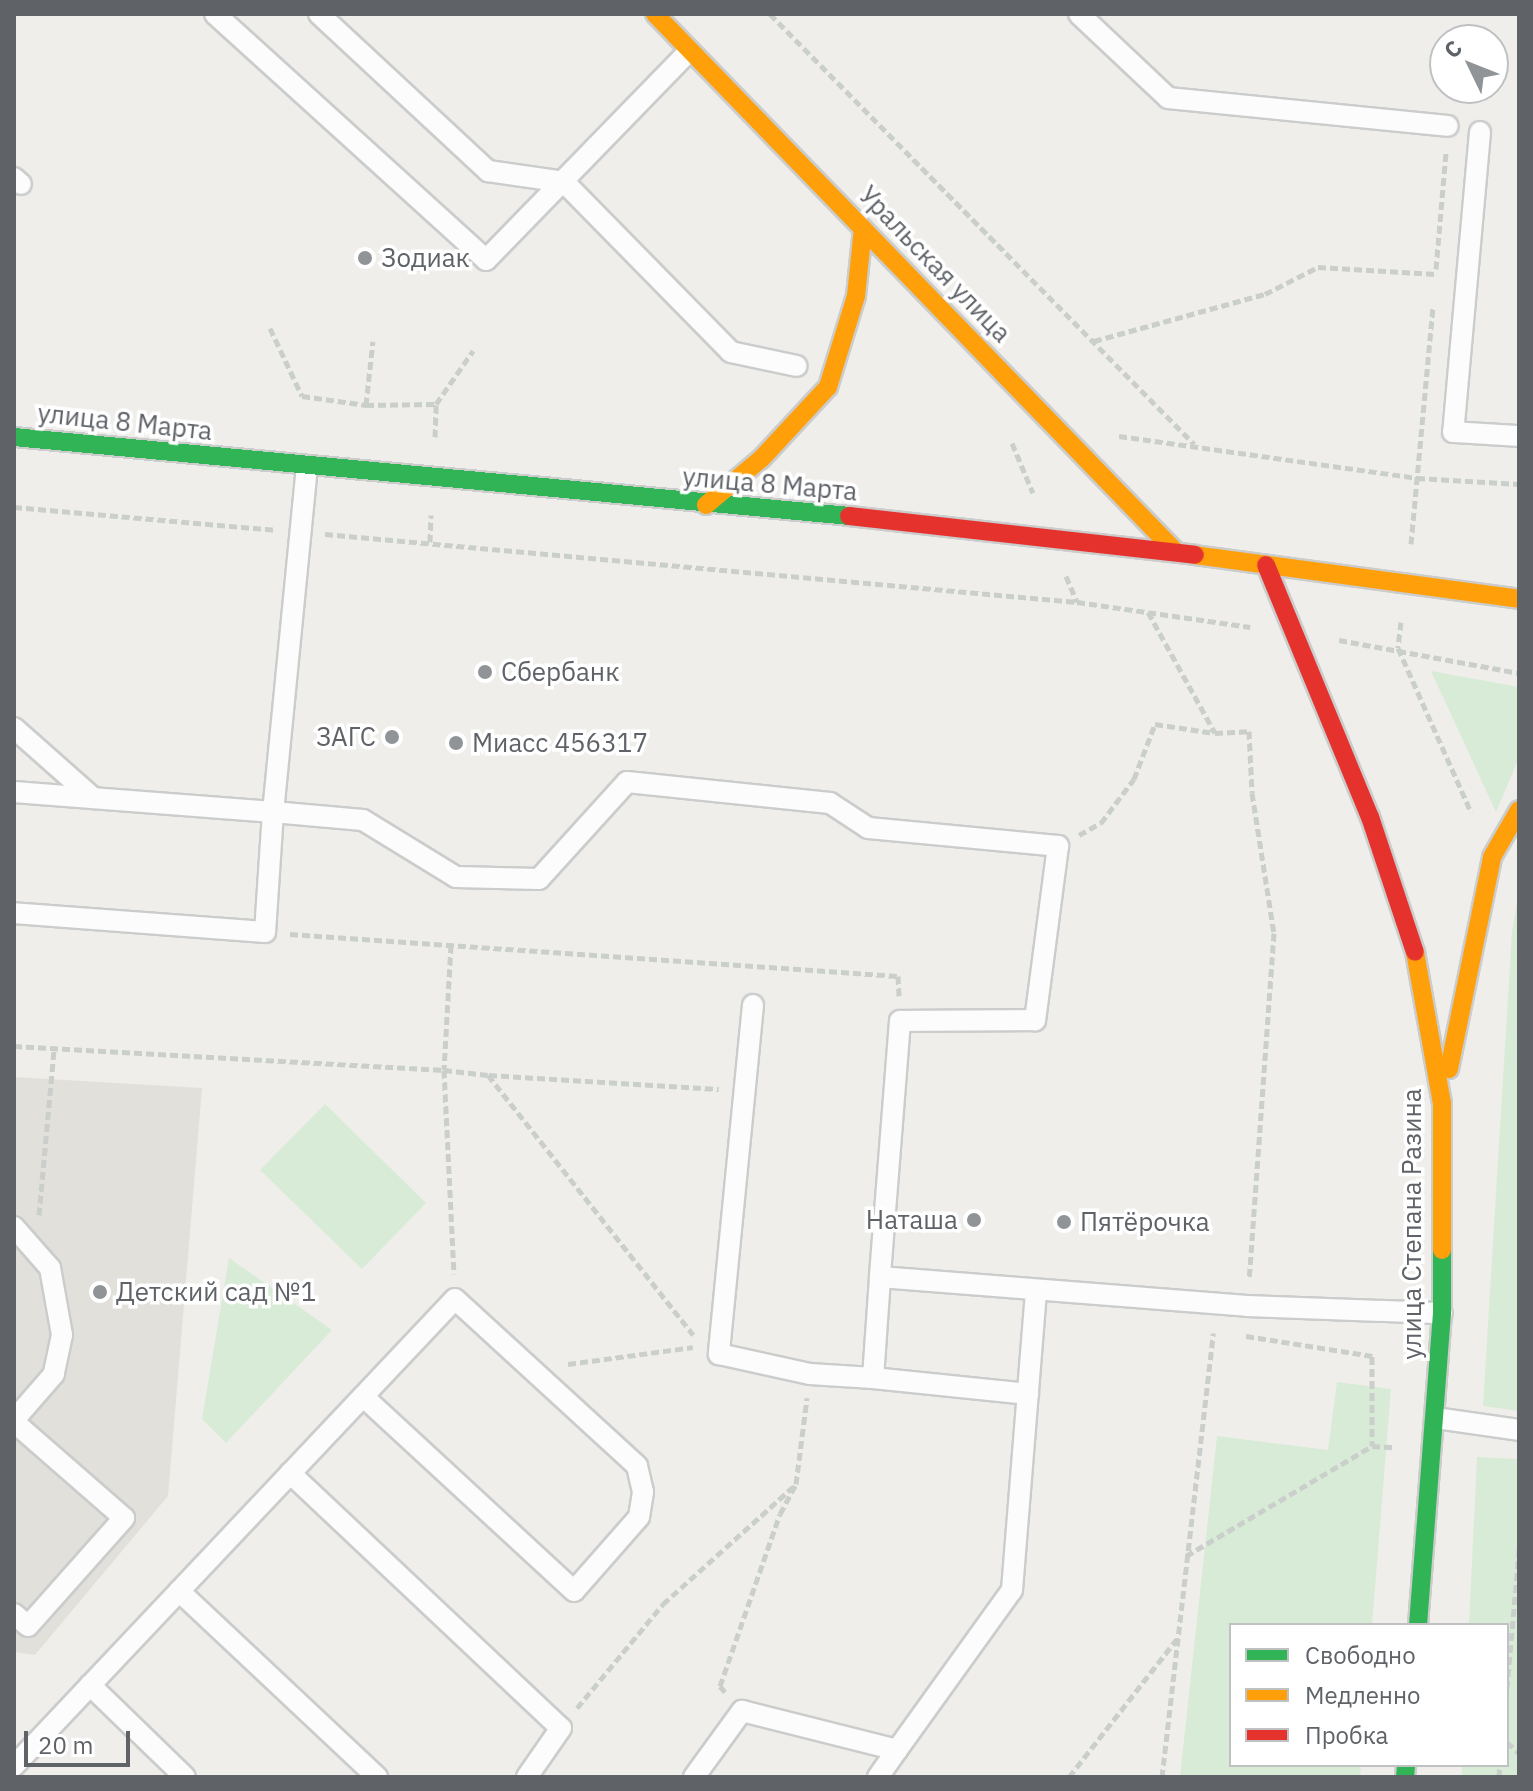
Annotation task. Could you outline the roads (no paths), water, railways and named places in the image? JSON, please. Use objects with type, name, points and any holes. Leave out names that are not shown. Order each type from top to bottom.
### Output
[{"type":"main road","name":"Уральская улица","points":[[655,14],[1176,552]]},
{"type":"main road","points":[[706,505],[762,458],[828,387],[856,296],[863,228]]},
{"type":"main road","name":"улица 8 Марта","points":[[14,437],[706,505],[1050,535],[1519,599]]},
{"type":"main road","name":"улица Степана Разина","points":[[1266,565],[1407,922],[1428,1005],[1442,1103],[1442,1313],[1418,1623]]},
{"type":"main road","points":[[1442,1103],[1492,857],[1519,810]]},
{"type":"lane","points":[[215,14],[486,260],[689,51]]},
{"type":"lane","points":[[319,14],[488,171],[564,182],[731,352],[797,366]]},
{"type":"lane","points":[[1079,14],[1168,98],[1448,126]]},
{"type":"lane","points":[[1480,132],[1453,432],[1519,436]]},
{"type":"lane","points":[[14,913],[265,932],[273,812],[307,466]]},
{"type":"lane","points":[[14,728],[93,798]]},
{"type":"lane","points":[[14,792],[363,820],[456,877],[539,879],[627,782],[830,803],[868,828],[1058,846],[1035,1020],[900,1021],[873,1378]]},
{"type":"lane","points":[[753,1005],[719,1354],[810,1374],[1028,1394]]},
{"type":"lane","points":[[14,1227],[36,1248],[50,1268],[62,1335],[54,1374],[14,1421],[124,1518],[28,1626],[14,1614]]},
{"type":"lane","points":[[880,1277],[1247,1306],[1442,1313]]},
{"type":"lane","points":[[878,1777],[1012,1590],[1036,1290]]},
{"type":"lane","points":[[14,1766],[290,1473],[363,1396],[455,1299],[637,1466],[643,1492],[639,1517],[574,1591],[363,1396]]},
{"type":"lane","points":[[1436,1418],[1519,1430]]},
{"type":"lane","points":[[290,1473],[561,1728],[527,1777]]},
{"type":"lane","points":[[179,1591],[377,1777]]},
{"type":"lane","points":[[90,1685],[185,1777]]},
{"type":"lane","points":[[694,1777],[742,1711],[897,1750]]},
{"type":"place","name":"Зодиак","points":[[365,258]]},
{"type":"place","name":"Сбербанк","points":[[485,672]]},
{"type":"place","name":"ЗАГС","points":[[392,737]]},
{"type":"place","name":"Миасс 456317","points":[[456,743]]},
{"type":"place","name":"Наташа","points":[[974,1220]]},
{"type":"place","name":"Пятёрочка","points":[[1064,1222]]},
{"type":"place","name":"Детский сад №1","points":[[100,1292]]}]
